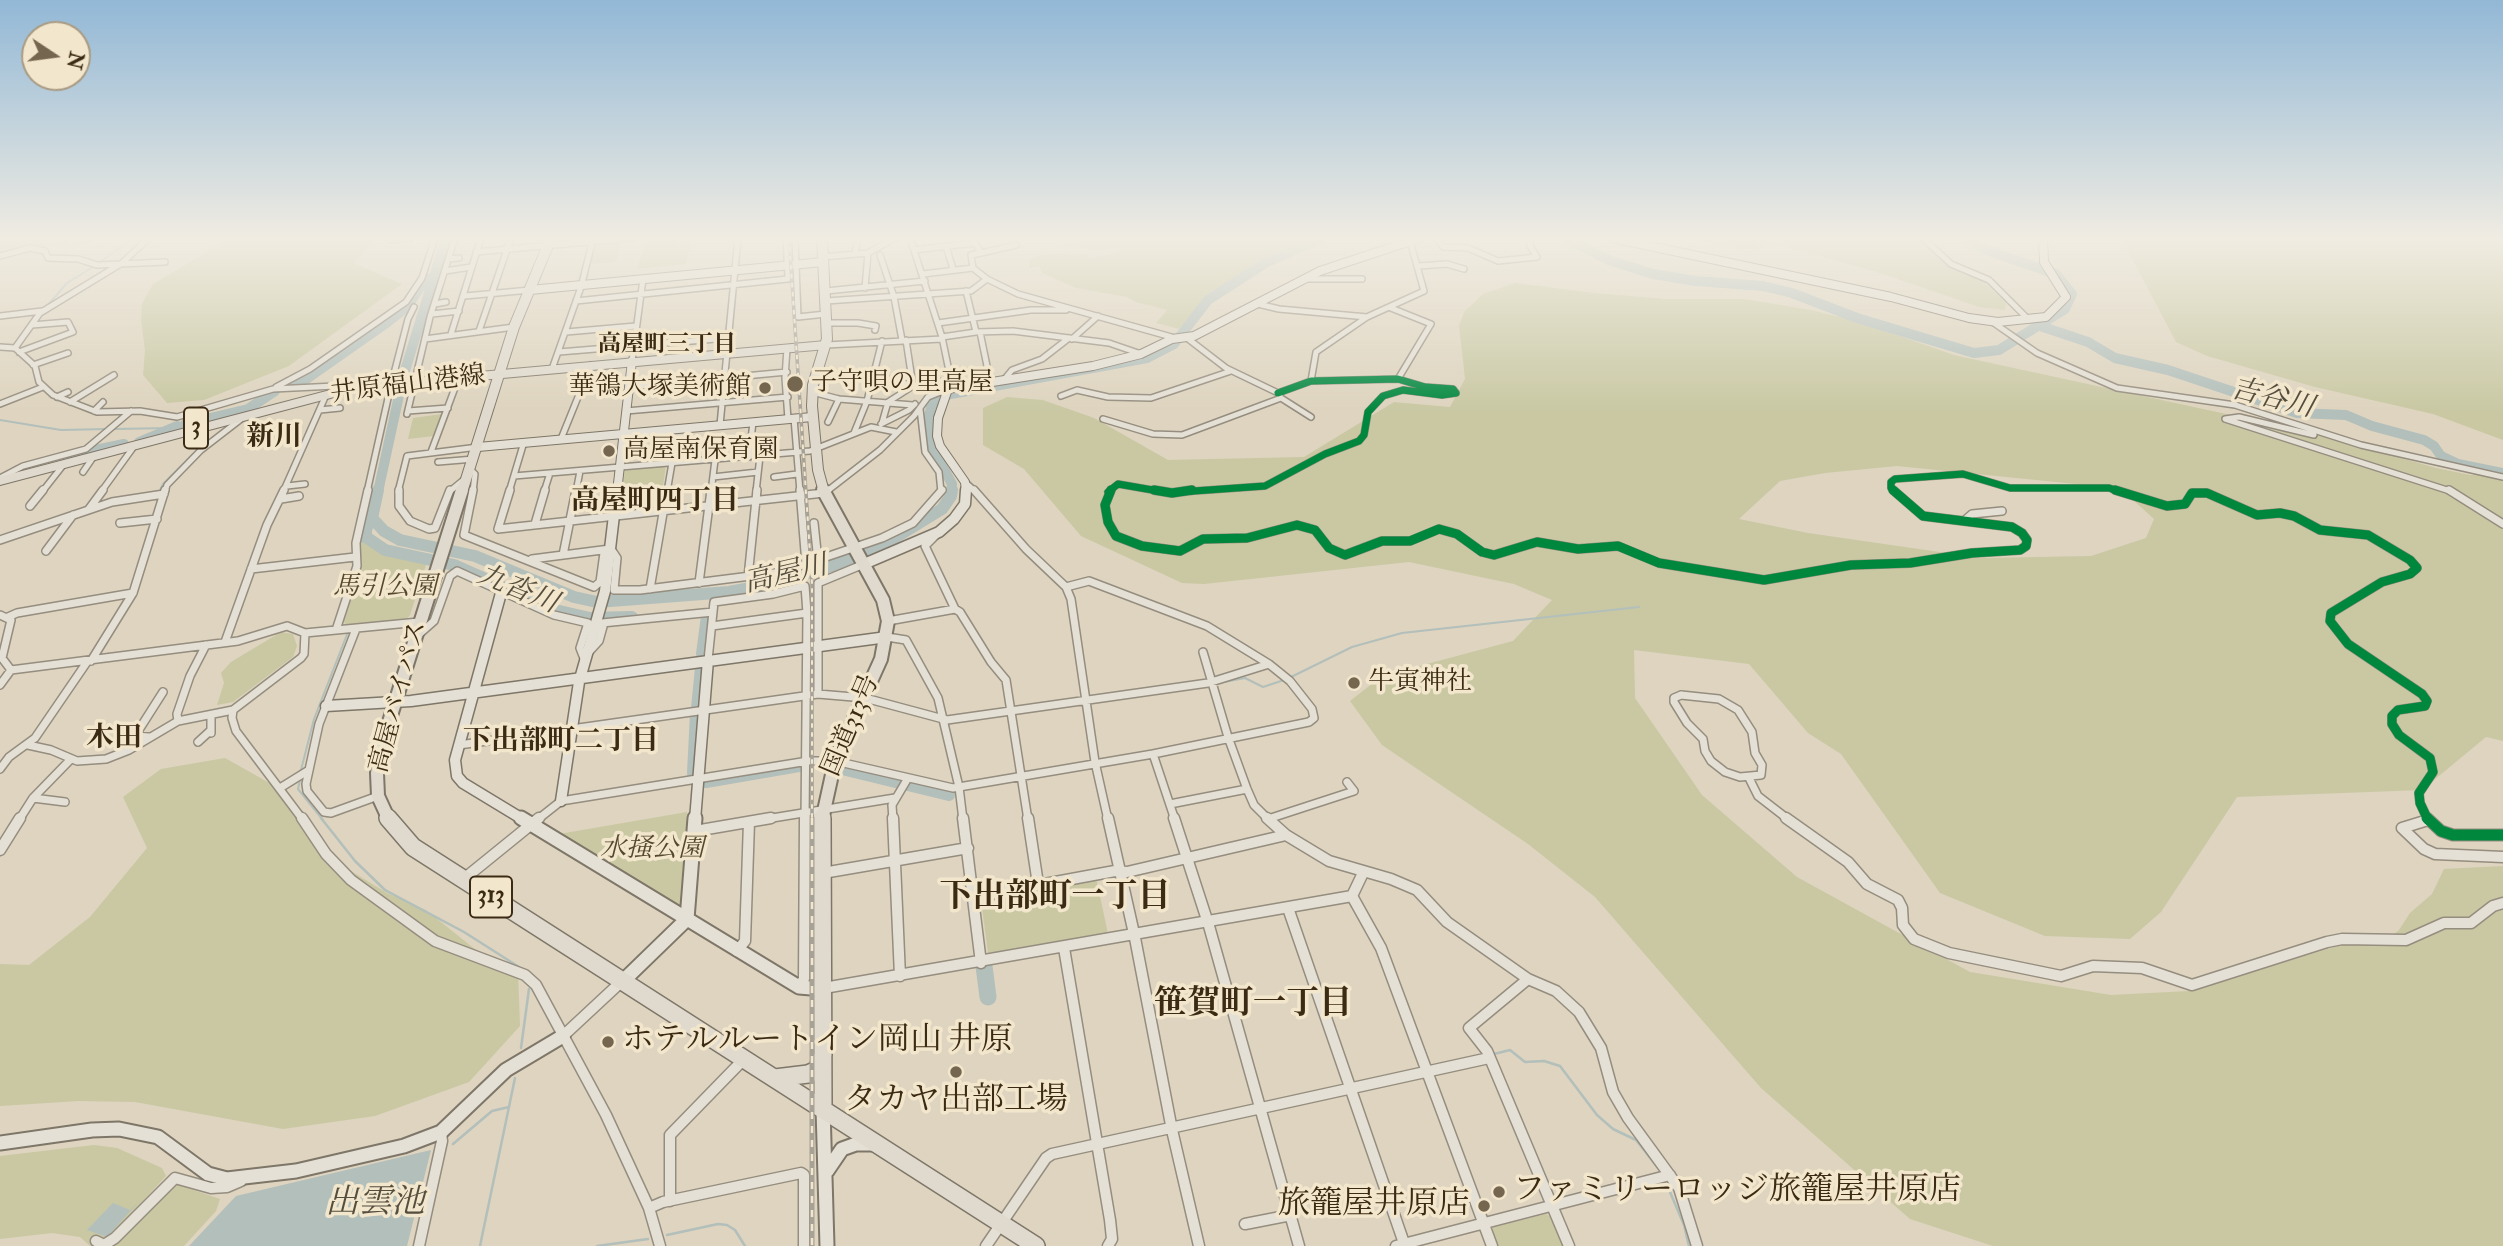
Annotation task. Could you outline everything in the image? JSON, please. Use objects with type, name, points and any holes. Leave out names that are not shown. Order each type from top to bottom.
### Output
[{"type":"highway","name":"高屋バイパス","points":[[527,296],[514,327],[395,703],[379,761],[378,796],[383,811],[401,837],[413,848],[823,1108]]},
{"type":"highway","name":"国道313号","points":[[823,1108],[822,811],[835,761],[881,659],[888,621],[886,606],[824,493],[816,450],[812,392],[814,377],[826,345],[826,296]]},
{"type":"highway","points":[[775,1078],[799,1076],[817,1070],[824,1052]]},
{"type":"highway","name":"313","points":[[823,1108],[1036,1246]]},
{"type":"main road","name":"井原福山港線","points":[[0,480],[135,445],[181,425],[245,416],[367,386],[826,345]]},
{"type":"street","points":[[17,350],[42,311],[67,296]]},
{"type":"street","points":[[17,350],[33,365],[43,387],[57,397],[94,411],[131,411],[181,425],[273,389],[310,369],[406,302],[410,296]]},
{"type":"street","points":[[437,296],[413,382],[408,413],[448,408]]},
{"type":"street","points":[[451,334],[465,296]]},
{"type":"street","points":[[479,331],[491,296]]},
{"type":"street","points":[[552,369],[578,296]]},
{"type":"street","points":[[576,301],[629,296]]},
{"type":"street","points":[[561,801],[580,678],[596,623],[611,549],[622,433],[641,296]]},
{"type":"street","points":[[720,425],[730,296]]},
{"type":"street","points":[[796,296],[798,317],[876,326],[875,330]]},
{"type":"street","points":[[836,296],[904,296]]},
{"type":"street","points":[[930,296],[942,338],[948,386],[938,418],[937,436],[940,446],[965,482],[1026,549],[1066,587],[1073,610],[1095,762],[1199,1246]]},
{"type":"street","points":[[967,296],[987,366],[980,384]]},
{"type":"street","points":[[1024,296],[1182,338],[1231,371],[1254,379],[1311,417]]},
{"type":"street","points":[[814,377],[874,374],[912,386],[1003,382],[1093,366],[1141,354],[1272,296]]},
{"type":"street","points":[[1311,381],[1316,352],[1367,317],[1391,309],[1415,296]]},
{"type":"street","points":[[1887,296],[1991,321],[2029,320],[2051,315],[2066,296]]},
{"type":"street","points":[[2005,296],[2029,320]]},
{"type":"street","points":[[894,297],[912,386]]},
{"type":"street","points":[[435,304],[446,302]]},
{"type":"street","points":[[1258,304],[1279,309],[1367,317]]},
{"type":"street","points":[[335,630],[355,573],[356,543],[408,319],[414,307]]},
{"type":"street","points":[[1391,309],[1431,324],[1398,379]]},
{"type":"street","points":[[938,323],[1031,310],[1073,310]]},
{"type":"street","points":[[0,316],[42,311]]},
{"type":"street","points":[[432,314],[459,311]]},
{"type":"street","points":[[1003,382],[1012,370],[1042,359],[1098,316]]},
{"type":"street","points":[[1991,321],[2056,363],[2117,388],[2235,405],[2353,442]]},
{"type":"street","points":[[32,325],[68,322],[73,332]]},
{"type":"street","points":[[566,332],[636,326]]},
{"type":"street","points":[[425,339],[514,327]]},
{"type":"street","points":[[0,347],[17,350],[81,329]]},
{"type":"street","points":[[826,345],[1013,331],[1127,347],[1141,354]]},
{"type":"street","points":[[559,352],[728,338]]},
{"type":"street","points":[[854,433],[867,401],[882,341]]},
{"type":"street","points":[[787,348],[788,397],[806,565]]},
{"type":"street","points":[[33,365],[68,353]]},
{"type":"street","points":[[561,439],[591,365]]},
{"type":"street","points":[[1061,396],[1077,390],[1108,397],[1151,398],[1231,371]]},
{"type":"street","points":[[628,387],[787,372]]},
{"type":"street","points":[[70,402],[114,375]]},
{"type":"street","points":[[431,452],[459,377]]},
{"type":"street","points":[[1103,419],[1153,434],[1182,435],[1311,381],[1398,379],[1425,387],[1453,389],[1456,393],[1442,395],[1403,390],[1383,396],[1368,412],[1364,435],[1359,441],[1325,454],[1265,486],[1205,488],[1172,494],[1118,484],[1108,492],[1105,505],[1108,522],[1116,536],[1172,551],[1187,549],[1203,539],[1247,538],[1297,525],[1315,530],[1329,548],[1345,555],[1382,541],[1410,541],[1439,529],[1457,534],[1482,552],[1494,555],[1537,542],[1578,549],[1618,546],[1659,563],[1764,580],[1851,565],[1910,563],[1972,553],[2021,550],[2026,546],[2027,540],[2022,533],[2012,527],[1923,516],[1895,493],[1891,482],[1915,476],[1963,474],[2010,488],[2109,488],[2167,506],[2185,504],[2192,493],[2207,493],[2258,515],[2280,513],[2294,516],[2320,530],[2368,535],[2410,560],[2417,568],[2410,575],[2382,582],[2331,613],[2330,621],[2348,644],[2422,694],[2427,701],[2425,706],[2398,710],[2392,716],[2392,724],[2399,735],[2430,758],[2432,772],[2419,793],[2420,803],[2428,820],[2441,831],[2453,835],[2503,835]]},
{"type":"street","points":[[273,389],[367,386]]},
{"type":"street","points":[[879,425],[888,402],[912,386]]},
{"type":"street","points":[[483,540],[498,528],[824,493],[873,455],[916,407],[948,386]]},
{"type":"street","points":[[0,404],[43,387]]},
{"type":"street","points":[[57,397],[68,392]]},
{"type":"street","points":[[812,392],[839,399],[916,407]]},
{"type":"street","points":[[225,642],[267,525],[326,395]]},
{"type":"street","points":[[626,411],[788,397]]},
{"type":"street","points":[[828,422],[839,399]]},
{"type":"street","points":[[94,411],[103,402]]},
{"type":"street","points":[[514,476],[816,450],[916,407]]},
{"type":"street","points":[[818,694],[818,583],[913,523],[940,494],[942,480],[925,452],[916,407]]},
{"type":"street","points":[[320,411],[340,408]]},
{"type":"street","points":[[0,480],[23,466],[86,449],[131,411]]},
{"type":"street","points":[[0,769],[9,757],[28,745],[113,629],[132,593],[167,485],[194,457],[245,416]]},
{"type":"street","points":[[471,468],[447,494],[437,527],[429,529],[410,521],[398,506],[397,497],[405,457],[524,442],[813,416]]},
{"type":"street","points":[[2503,477],[2239,417],[2225,419],[2439,486],[2466,498],[2503,524]]},
{"type":"street","points":[[750,457],[753,422]]},
{"type":"street","points":[[879,425],[896,432]]},
{"type":"street","points":[[498,528],[524,442]]},
{"type":"street","points":[[88,510],[135,445]]},
{"type":"street","points":[[83,472],[94,456]]},
{"type":"street","points":[[748,577],[760,456]]},
{"type":"street","points":[[699,583],[715,460]]},
{"type":"street","points":[[438,462],[471,468],[475,474],[462,534],[483,540],[594,587],[600,582],[604,554],[611,549]]},
{"type":"street","points":[[650,589],[672,463]]},
{"type":"street","points":[[30,506],[64,464]]},
{"type":"street","points":[[563,555],[580,471]]},
{"type":"street","points":[[713,477],[758,472]]},
{"type":"street","points":[[535,524],[550,473]]},
{"type":"street","points":[[774,477],[797,474]]},
{"type":"street","points":[[965,482],[965,504],[954,519],[925,546],[955,609],[960,612],[990,662],[1006,680],[1038,884]]},
{"type":"street","points":[[287,486],[305,484]]},
{"type":"street","points":[[0,540],[112,502],[164,494]]},
{"type":"street","points":[[281,499],[299,496]]},
{"type":"street","points":[[1964,521],[1972,514],[2002,511]]},
{"type":"street","points":[[47,551],[73,515]]},
{"type":"street","points":[[120,523],[157,519]]},
{"type":"street","points":[[814,523],[818,561]]},
{"type":"street","points":[[611,549],[617,558],[614,590],[650,589],[748,577],[818,561],[859,556],[939,532]]},
{"type":"street","points":[[530,560],[611,549]]},
{"type":"street","points":[[251,569],[355,557]]},
{"type":"street","points":[[415,638],[434,621],[453,572],[554,615],[596,623],[713,612]]},
{"type":"street","points":[[463,879],[561,801],[804,761],[835,761],[906,782],[959,787],[1153,754],[1309,722],[1314,718],[1308,701],[1290,681],[1269,664],[1207,626],[1193,623],[1100,584],[1089,581],[1066,587]]},
{"type":"street","points":[[0,1143],[92,1130],[144,1132],[158,1137],[208,1174],[227,1179],[245,1179],[365,1156],[404,1146],[441,1132],[506,1070],[563,1035],[687,919],[714,602],[773,594],[805,586],[818,588]]},
{"type":"street","points":[[799,987],[804,979],[803,813],[807,588]]},
{"type":"street","points":[[4,616],[132,593]]},
{"type":"street","points":[[501,593],[459,745],[455,764],[457,776],[463,783],[530,826],[799,987],[823,989],[1352,896]]},
{"type":"street","points":[[888,621],[955,609]]},
{"type":"street","points":[[712,626],[807,613]]},
{"type":"street","points":[[4,616],[11,620],[2,658],[11,670]]},
{"type":"street","points":[[0,685],[11,670],[89,662],[225,642],[287,626],[305,633],[419,622]]},
{"type":"street","points":[[356,629],[326,706],[309,770],[307,791],[324,812],[331,813],[378,796]]},
{"type":"street","points":[[28,745],[51,750],[71,760],[116,756],[178,721],[233,710],[301,658],[304,654],[305,633]]},
{"type":"street","points":[[326,706],[395,703],[887,637],[902,638],[907,642],[936,694],[959,787],[981,962]]},
{"type":"street","points":[[178,721],[177,714],[190,676],[206,645]]},
{"type":"street","points":[[1203,652],[1228,737],[1247,789],[1254,805],[1268,820],[1286,835],[1329,861],[1391,879],[1417,890],[1447,922],[1528,979],[1556,991],[1588,1023],[1601,1048],[1613,1092],[1628,1118],[1670,1175],[1683,1199],[1697,1246]]},
{"type":"street","points":[[459,745],[818,694],[865,698],[942,720],[1211,682],[1269,664]]},
{"type":"street","points":[[150,738],[135,736],[163,692]]},
{"type":"street","points":[[1749,778],[1761,775],[1763,770],[1754,748],[1751,729],[1738,710],[1719,699],[1685,695],[1674,698],[1687,723],[1703,739],[1705,751],[1711,761],[1725,772],[1749,778],[1758,796],[1767,805],[1848,862],[1867,884],[1901,904],[1903,925],[1914,939],[1949,953],[2061,976],[2093,966],[2142,968],[2192,985],[2327,942],[2343,939],[2406,940],[2444,923],[2471,923],[2493,906],[2503,903]]},
{"type":"street","points":[[233,710],[232,719],[236,731],[281,788],[326,854],[351,880],[435,941],[525,975],[536,985],[606,1115],[649,1208],[660,1246]]},
{"type":"street","points":[[198,741],[210,732],[211,715]]},
{"type":"street","points":[[1153,754],[1208,923],[1299,1246]]},
{"type":"street","points":[[0,850],[33,798],[71,760]]},
{"type":"street","points":[[281,788],[309,770]]},
{"type":"street","points":[[900,976],[892,805],[906,782]]},
{"type":"street","points":[[1268,820],[1353,791],[1347,782]]},
{"type":"street","points":[[1170,804],[1247,789]]},
{"type":"street","points":[[33,798],[65,802]]},
{"type":"street","points":[[695,831],[895,798]]},
{"type":"street","points":[[2428,820],[2402,828],[2429,852],[2503,858]]},
{"type":"street","points":[[737,951],[745,941],[749,822]]},
{"type":"street","points":[[974,897],[1188,859],[1286,835]]},
{"type":"street","points":[[822,873],[968,848]]},
{"type":"street","points":[[1352,896],[1363,873]]},
{"type":"street","points":[[1352,896],[1381,948],[1492,1246]]},
{"type":"street","points":[[1289,908],[1402,1245],[1670,1175]]},
{"type":"street","points":[[1064,948],[1110,1220],[1112,1240],[1108,1246]]},
{"type":"street","points":[[1528,979],[1469,1028],[1487,1051],[1569,1246]]},
{"type":"street","points":[[670,1201],[670,1135],[744,1058]]},
{"type":"street","points":[[986,1246],[1046,1158],[1489,1058]]},
{"type":"street","points":[[823,1108],[830,1244]]},
{"type":"street","points":[[419,1246],[442,1141],[441,1132]]},
{"type":"street","points":[[825,1176],[831,1162],[842,1149],[856,1143],[880,1144]]},
{"type":"street","points":[[649,1208],[670,1201],[801,1173],[804,1175],[802,1246]]},
{"type":"street","points":[[96,1241],[104,1245],[115,1238],[175,1178],[212,1188],[227,1187],[245,1179]]},
{"type":"street","points":[[1245,1224],[1291,1215]]},
{"type":"green space","points":[[146,296],[385,296],[289,366],[204,400],[167,403],[143,375],[145,350],[142,304]]},
{"type":"green space","points":[[1122,296],[1211,296],[1201,303],[1179,329],[1156,323],[1167,310]]},
{"type":"green space","points":[[1481,296],[1744,299],[1857,321],[1954,355],[2314,433],[2436,468],[2470,475],[2503,473],[2503,741],[2486,737],[2422,790],[2237,797],[2161,912],[2130,939],[2045,936],[1940,893],[1841,754],[1808,733],[1749,664],[1634,650],[1635,698],[1702,795],[1797,877],[1970,972],[2111,995],[2189,991],[2344,944],[2382,945],[2399,930],[2410,913],[2432,894],[2444,869],[2503,866],[2503,1246],[1993,1246],[1910,1219],[1761,1088],[1595,897],[1528,844],[1382,745],[1350,701],[1382,676],[1513,641],[1552,600],[1514,584],[1409,562],[1204,584],[1182,583],[1081,536],[1024,469],[983,445],[983,408],[1007,397],[1043,400],[1094,418],[1168,460],[1304,457],[1394,402],[1450,407],[1465,379],[1459,326],[1464,312]],"holes":[[[1897,466],[2086,485],[2132,499],[2154,519],[2146,538],[2091,556],[1981,558],[1808,533],[1739,519],[1780,481],[1825,473]]]},
{"type":"green space","points":[[1947,296],[1999,296],[2006,303],[2005,310],[1979,307]]},
{"type":"green space","points":[[2152,296],[2503,296],[2503,440],[2433,414],[2315,387],[2207,356],[2176,342]]},
{"type":"green space","points":[[442,414],[434,436],[408,439],[413,418]]},
{"type":"green space","points":[[666,465],[663,486],[622,491],[625,469]]},
{"type":"green space","name":"馬引公園","points":[[365,540],[371,547],[385,554],[427,562],[410,615],[405,621],[353,626],[345,624],[342,618],[360,556],[360,543]]},
{"type":"green space","points":[[281,632],[293,634],[297,646],[293,657],[233,702],[217,705],[224,683],[221,673],[231,662]]},
{"type":"green space","points":[[225,758],[280,789],[301,826],[325,855],[387,893],[426,910],[476,950],[518,972],[520,1026],[469,1082],[375,1116],[283,1129],[135,1102],[79,1101],[0,1106],[0,964],[29,965],[90,917],[147,848],[123,797],[161,769]]},
{"type":"green space","name":"水掻公園","points":[[687,812],[682,907],[559,834]]},
{"type":"green space","points":[[1096,877],[1108,934],[988,953],[981,900]]},
{"type":"green space","points":[[94,1145],[117,1148],[162,1168],[166,1176],[101,1246],[90,1246],[80,1237],[52,1233],[0,1239],[0,1156]]},
{"type":"green space","points":[[173,1183],[220,1199],[216,1211],[184,1246],[112,1246]]},
{"type":"green space","points":[[1546,1214],[1551,1217],[1563,1246],[1497,1246],[1492,1234],[1493,1227]]},
{"type":"water","name":"出雲池","points":[[431,1150],[407,1246],[189,1246],[236,1196]]},
{"type":"water","points":[[140,1200],[107,1237],[87,1230],[113,1203],[130,1210]]},
{"type":"waterway","points":[[47,306],[56,296]]},
{"type":"waterway","points":[[286,387],[308,378],[385,324],[407,307],[414,296]]},
{"type":"waterway","name":"高屋川","points":[[378,492],[403,377],[428,296]]},
{"type":"waterway","name":"高屋川","points":[[951,492],[952,484],[932,447],[928,423],[931,407],[940,396],[1147,358],[1174,344],[1208,300],[1214,296]]},
{"type":"waterway","name":"高屋川","points":[[1800,296],[1857,318],[1974,353],[1999,350],[2065,309],[2071,296]]},
{"type":"waterway","name":"吉谷川","points":[[2040,326],[2088,342],[2115,358],[2168,370],[2297,413],[2346,415],[2372,426],[2424,440],[2434,446],[2441,456],[2458,464],[2503,473]]},
{"type":"waterway","points":[[185,424],[248,409],[275,391]]},
{"type":"waterway","points":[[246,413],[252,407]]},
{"type":"waterway","points":[[0,420],[61,430],[107,429]]},
{"type":"waterway","points":[[139,442],[177,426]]},
{"type":"waterway","points":[[115,429],[171,428]]},
{"type":"waterway","points":[[72,455],[124,444]]},
{"type":"waterway","points":[[159,492],[163,484],[193,454]]},
{"type":"waterway","name":"高屋川","points":[[372,518],[378,490]]},
{"type":"waterway","name":"高屋川","points":[[372,518],[384,531],[400,540],[475,556],[574,597],[597,602],[729,592],[767,585],[838,564],[893,539],[942,509],[952,490]]},
{"type":"waterway","name":"九沓川","points":[[372,518],[366,529],[366,537],[385,550],[454,565],[555,610],[590,618],[632,617]]},
{"type":"waterway","name":"九沓川","points":[[362,542],[364,533]]},
{"type":"waterway","points":[[1291,677],[1352,647],[1402,633],[1639,607]]},
{"type":"waterway","name":"九沓川","points":[[702,654],[707,616]]},
{"type":"waterway","points":[[301,770],[314,719],[348,632]]},
{"type":"waterway","name":"九沓川","points":[[697,708],[701,668]]},
{"type":"waterway","points":[[1224,682],[1245,678],[1263,687],[1284,680]]},
{"type":"waterway","name":"九沓川","points":[[693,773],[696,714]]},
{"type":"waterway","name":"九沓川","points":[[706,782],[799,766]]},
{"type":"waterway","name":"九沓川","points":[[842,769],[949,795]]},
{"type":"waterway","points":[[300,780],[298,789],[323,820]]},
{"type":"waterway","points":[[321,818],[355,861],[385,890],[464,932],[519,967]]},
{"type":"waterway","name":"九沓川","points":[[984,966],[988,997]]},
{"type":"waterway","points":[[521,1048],[529,989]]},
{"type":"waterway","points":[[1494,1054],[1510,1050],[1525,1062],[1544,1061],[1560,1066],[1597,1115],[1613,1129],[1636,1140],[1658,1168]]},
{"type":"waterway","points":[[509,1107],[515,1078]]},
{"type":"waterway","points":[[453,1144],[492,1111],[509,1107]]},
{"type":"waterway","points":[[480,1246],[509,1107]]},
{"type":"waterway","points":[[1667,1185],[1684,1225],[1689,1246]]},
{"type":"waterway","points":[[667,1235],[718,1224],[727,1225],[735,1230],[745,1246]]},
{"type":"waterway","points":[[597,1246],[648,1239]]},
{"type":"railway","points":[[793,296],[812,583],[812,1246]]},
{"type":"cycle path","points":[[1278,393],[1311,381],[1398,379],[1425,387],[1453,389],[1456,393],[1442,395],[1403,390],[1383,396],[1368,412],[1364,435],[1359,441],[1325,454],[1265,486],[1205,488],[1172,493],[1118,484],[1108,492],[1105,505],[1108,522],[1116,536],[1142,546],[1180,551],[1203,539],[1247,538],[1297,525],[1315,530],[1329,548],[1345,555],[1382,541],[1410,541],[1439,529],[1457,534],[1482,552],[1494,555],[1537,542],[1578,549],[1618,546],[1659,563],[1764,580],[1851,565],[1910,563],[1972,553],[2020,550],[2026,546],[2027,540],[2022,533],[2012,527],[1923,516],[1891,488],[1891,482],[1895,479],[1963,474],[2010,488],[2109,488],[2167,506],[2185,504],[2192,493],[2207,493],[2257,515],[2280,513],[2294,516],[2320,530],[2368,535],[2410,560],[2417,568],[2410,574],[2382,582],[2331,613],[2330,621],[2348,644],[2422,694],[2427,701],[2425,706],[2398,710],[2392,716],[2392,724],[2399,735],[2430,758],[2433,772],[2419,793],[2420,803],[2428,820],[2441,831],[2453,835],[2503,835]]},
{"type":"place","name":"子守唄の里高屋","points":[[795,384]]},
{"type":"place","name":"華鴒大塚美術館","points":[[765,388]]},
{"type":"place","name":"高屋南保育園","points":[[609,451]]},
{"type":"place","name":"牛寅神社","points":[[1354,683]]},
{"type":"place","name":"ホテルルートイン岡山 井原","points":[[608,1042]]},
{"type":"place","name":"タカヤ出部工場","points":[[956,1072]]},
{"type":"place","name":"ファミリーロッジ旅籠屋井原店","points":[[1499,1192]]},
{"type":"place","name":"旅籠屋井原店","points":[[1484,1206]]},
{"type":"district","name":"高屋町三丁目","points":[[667,346]]},
{"type":"district","name":"新川","points":[[274,439]]},
{"type":"district","name":"高屋町四丁目","points":[[655,503]]},
{"type":"district","name":"木田","points":[[114,740]]},
{"type":"district","name":"下出部町二丁目","points":[[561,743]]},
{"type":"district","name":"下出部町一丁目","points":[[1055,899]]},
{"type":"district","name":"笹賀町一丁目","points":[[1253,1006]]}]
